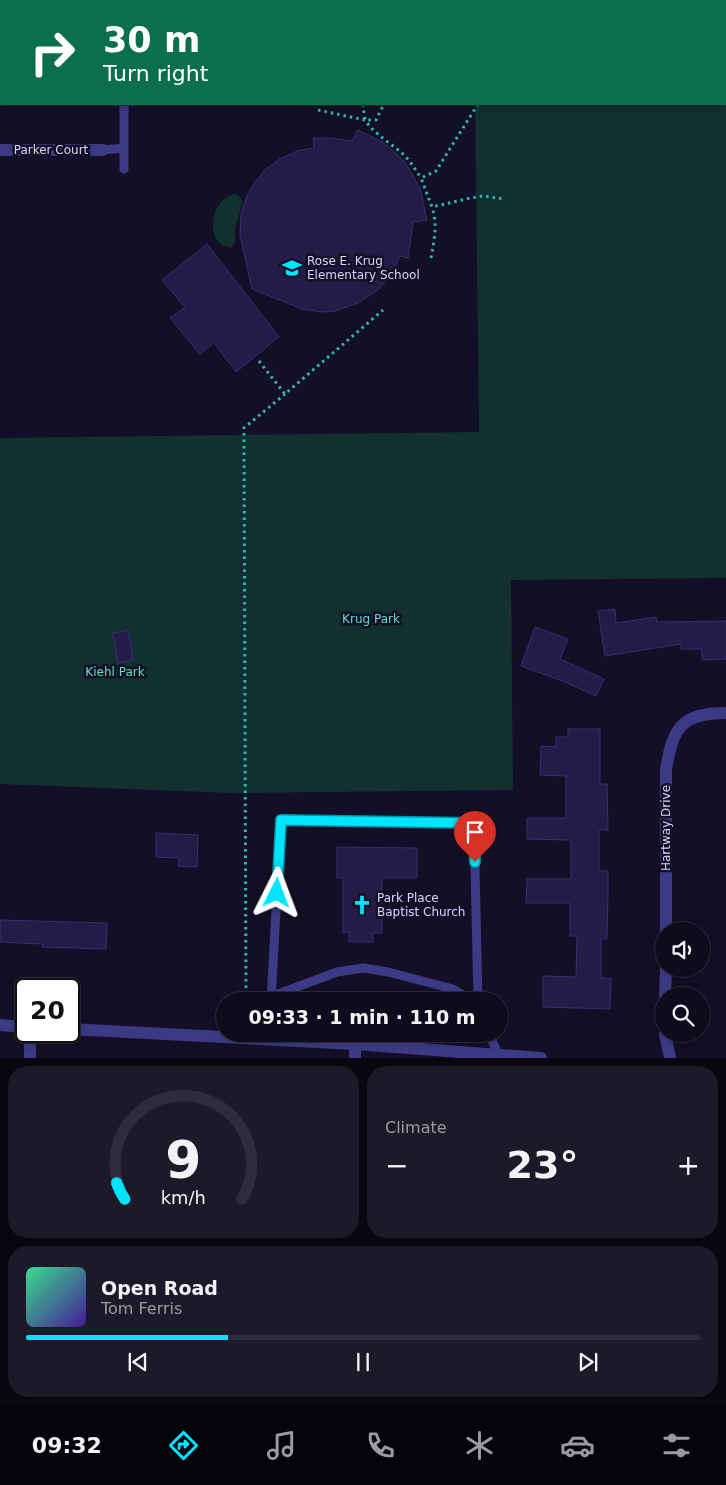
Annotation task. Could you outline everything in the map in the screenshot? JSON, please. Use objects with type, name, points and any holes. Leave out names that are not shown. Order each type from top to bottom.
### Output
[{"type":"street","name":"Parker Court","points":[[0,150],[103,150]]},
{"type":"street","name":"Hartway Drive","points":[[666,922],[666,769],[670,746],[679,728],[692,717],[726,713]]},
{"type":"street","points":[[0,1026],[15,1027]]},
{"type":"street","points":[[80,1030],[216,1035]]},
{"type":"street","points":[[330,1042],[541,1058]]},
{"type":"street","points":[[667,1042],[670,1058]]},
{"type":"street","points":[[30,1043],[30,1058]]},
{"type":"street","points":[[355,1044],[355,1058]]},
{"type":"lane","points":[[124,105],[124,169]]},
{"type":"lane","points":[[103,150],[124,148]]},
{"type":"lane","points":[[271,992],[281,820],[474,823],[478,992]]},
{"type":"lane","points":[[283,992],[338,972],[363,968],[388,972],[453,989],[458,992]]},
{"type":"lane","points":[[493,1042],[498,1054]]},
{"type":"path","points":[[363,105],[365,120],[372,130],[406,157],[421,178],[436,218],[431,258]]},
{"type":"path","points":[[318,110],[365,120],[376,120],[384,105]]},
{"type":"path","points":[[421,178],[436,170],[477,105]]},
{"type":"path","points":[[432,207],[482,196],[505,199]]},
{"type":"path","points":[[246,992],[244,428],[383,310]]},
{"type":"path","points":[[259,361],[285,394]]},
{"type":"green space","name":"Krug Park","points":[[475,105],[726,105],[726,578],[511,580],[513,790],[232,793],[0,784],[0,438],[479,432]]},
{"type":"green space","points":[[235,194],[243,202],[235,227],[235,243],[231,248],[222,245],[216,239],[213,221],[220,203],[227,197]]},
{"type":"building","points":[[358,130],[384,143],[405,162],[420,188],[427,220],[413,222],[408,258],[400,256],[392,273],[378,290],[358,303],[335,311],[321,312],[302,309],[252,289],[240,235],[241,215],[247,195],[256,181],[266,169],[280,159],[297,151],[314,148],[313,138],[352,141]]},
{"type":"building","points":[[207,244],[279,337],[236,372],[214,343],[200,354],[170,318],[185,307],[162,280]]},
{"type":"building","points":[[615,609],[616,623],[656,617],[657,622],[726,621],[726,659],[702,660],[702,649],[681,649],[681,644],[605,656],[598,611]]},
{"type":"building","points":[[535,627],[568,639],[560,659],[604,679],[596,696],[521,666]]},
{"type":"building","points":[[128,630],[133,660],[118,663],[113,633]]},
{"type":"building","points":[[568,729],[600,729],[600,784],[607,784],[608,830],[599,830],[599,871],[608,871],[607,939],[601,939],[601,978],[611,978],[610,1009],[543,1007],[543,976],[576,977],[577,936],[570,936],[570,903],[526,903],[527,879],[571,879],[571,840],[527,839],[527,818],[566,818],[566,776],[540,775],[541,746],[556,747],[556,737],[568,737]]},
{"type":"building","points":[[156,833],[198,835],[197,867],[178,866],[179,858],[156,857]]},
{"type":"building","name":"Park Place Baptist Church","points":[[337,847],[417,848],[417,878],[382,878],[382,933],[373,933],[373,942],[349,942],[349,932],[343,933],[343,878],[337,878]]},
{"type":"building","points":[[0,920],[107,923],[106,949],[42,947],[42,944],[0,942]]},
{"type":"place","name":"Rose E. Krug Elementary School","points":[[292,268]]},
{"type":"place","name":"Park Place Baptist Church","points":[[362,905]]},
{"type":"route","points":[[277,893],[281,820],[474,823],[475,862]]},
{"type":"park label","name":"Kiehl Park","points":[[115,672]]}]
